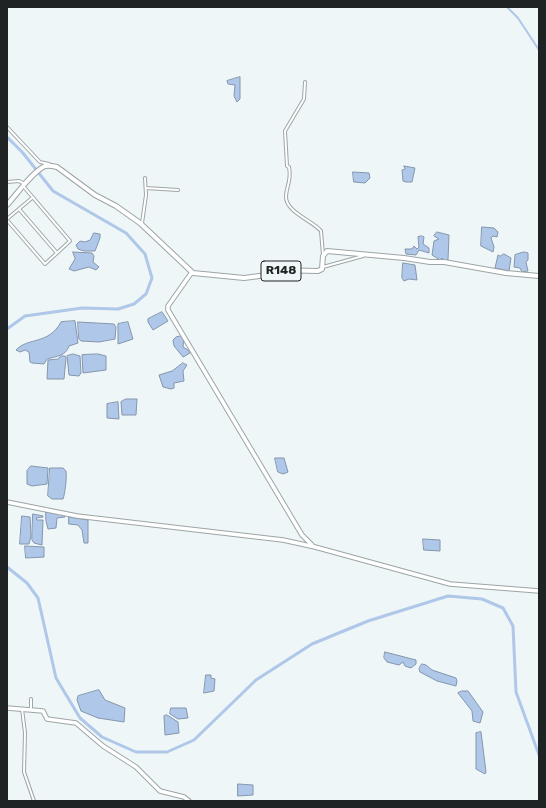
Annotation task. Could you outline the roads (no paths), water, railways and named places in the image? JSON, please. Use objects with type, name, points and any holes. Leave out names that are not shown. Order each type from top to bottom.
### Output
[{"type":"main road","points":[[7,205],[33,175],[45,166],[57,167],[95,195],[116,206],[142,224],[192,272],[168,306],[168,310],[302,535],[315,547]]},
{"type":"main road","points":[[322,267],[323,256],[327,251],[450,263],[506,273],[539,276]]},
{"type":"main road","name":"R148","points":[[192,272],[244,278],[267,275],[274,270],[318,271],[322,267]]},
{"type":"main road","points":[[7,502],[77,516],[269,538],[315,547],[450,584],[539,591]]},
{"type":"main road","points":[[7,708],[43,710],[47,719],[76,723],[103,746],[136,767],[160,791],[184,797],[189,801]]},
{"type":"street","points":[[305,82],[304,99],[285,132],[287,166],[290,167],[290,177],[286,197],[288,205],[321,231],[323,256]]},
{"type":"street","points":[[7,128],[40,162],[52,166]]},
{"type":"street","points":[[142,224],[146,188],[145,178]]},
{"type":"street","points":[[7,182],[19,181],[25,186],[32,198],[70,241],[45,264],[7,219],[32,198]]},
{"type":"street","points":[[146,188],[178,190]]},
{"type":"street","points":[[19,209],[57,253]]},
{"type":"street","points":[[322,267],[366,255]]},
{"type":"street","points":[[31,710],[32,699]]},
{"type":"street","points":[[22,709],[25,733],[24,772],[34,801]]},
{"type":"water","points":[[240,77],[240,99],[237,102],[234,96],[235,85],[228,84],[227,81]]},
{"type":"water","points":[[404,166],[415,168],[412,182],[403,181],[402,170],[405,169]]},
{"type":"water","points":[[353,172],[369,173],[370,178],[365,183],[354,182]]},
{"type":"water","points":[[482,227],[494,228],[498,232],[497,237],[493,236],[491,238],[494,247],[493,252],[481,246]]},
{"type":"water","points":[[437,232],[449,235],[448,260],[444,261],[442,258],[440,260],[432,255],[434,241],[439,239],[434,236]]},
{"type":"water","points":[[94,233],[100,234],[95,251],[84,251],[78,249],[76,245],[80,241],[85,242],[90,240]]},
{"type":"water","points":[[418,237],[424,237],[423,244],[429,248],[429,253],[419,250],[416,255],[406,254],[405,249],[412,249],[414,246],[417,249],[419,247]]},
{"type":"water","points":[[73,252],[92,253],[94,256],[93,262],[99,267],[96,270],[89,267],[74,271],[69,269],[75,259]]},
{"type":"water","points":[[524,252],[528,253],[528,260],[526,262],[528,271],[522,272],[520,268],[514,267],[515,255]]},
{"type":"water","points":[[504,254],[511,258],[509,271],[495,268],[498,255],[500,256]]},
{"type":"water","points":[[403,263],[415,265],[417,280],[409,279],[404,281],[402,278]]},
{"type":"water","points":[[162,312],[168,321],[153,330],[148,322],[148,319]]},
{"type":"water","points":[[75,321],[78,343],[69,346],[63,354],[47,359],[44,364],[30,362],[29,352],[25,350],[20,352],[16,350],[26,343],[45,338],[56,329],[61,322]]},
{"type":"water","points":[[78,322],[114,324],[116,327],[115,339],[99,342],[81,341],[79,339]]},
{"type":"water","points":[[128,322],[133,339],[118,344],[118,324]]},
{"type":"water","points":[[176,337],[184,337],[183,347],[190,353],[183,357],[174,346],[173,340]]},
{"type":"water","points":[[73,354],[80,356],[81,373],[79,376],[69,375],[67,356]]},
{"type":"water","points":[[98,354],[106,356],[106,370],[83,373],[82,355]]},
{"type":"water","points":[[61,356],[65,356],[66,358],[64,379],[47,379],[48,360],[58,359]]},
{"type":"water","points":[[183,363],[187,365],[183,371],[184,381],[174,383],[174,388],[171,389],[163,387],[159,375],[172,371]]},
{"type":"water","points":[[126,399],[137,399],[136,415],[122,415],[121,402]]},
{"type":"water","points":[[118,402],[119,419],[107,418],[107,404]]},
{"type":"water","points":[[275,458],[284,458],[288,472],[283,474],[278,472]]},
{"type":"water","points":[[31,466],[48,468],[47,484],[32,486],[27,484],[27,471]]},
{"type":"water","points":[[50,468],[63,468],[66,471],[66,485],[63,499],[52,499],[48,496]]},
{"type":"water","points":[[46,512],[64,515],[65,517],[57,518],[56,528],[48,529]]},
{"type":"water","points":[[33,514],[43,516],[36,518],[37,520],[43,520],[42,545],[34,543],[32,540]]},
{"type":"water","points":[[22,516],[30,517],[31,536],[29,544],[20,544]]},
{"type":"water","points":[[69,517],[88,520],[88,543],[84,543],[82,530],[78,525],[69,524]]},
{"type":"water","points":[[423,539],[440,540],[440,551],[424,550]]},
{"type":"water","points":[[25,546],[44,547],[44,557],[26,558]]},
{"type":"water","points":[[385,652],[416,660],[416,664],[411,668],[405,666],[403,662],[399,665],[387,662],[384,658]]},
{"type":"water","points":[[422,664],[426,665],[432,670],[456,678],[456,686],[437,681],[420,672],[419,669]]},
{"type":"water","points":[[206,675],[211,675],[211,678],[215,679],[214,691],[204,693]]},
{"type":"water","points":[[99,690],[105,700],[125,708],[124,722],[98,718],[81,711],[77,700],[78,696]]},
{"type":"water","points":[[468,691],[483,712],[480,723],[473,721],[472,711],[458,693]]},
{"type":"water","points":[[171,708],[186,708],[188,718],[178,719],[170,714]]},
{"type":"water","points":[[167,715],[178,722],[179,733],[165,735],[164,716]]},
{"type":"water","points":[[481,732],[485,774],[476,769],[476,733]]},
{"type":"water","points":[[238,784],[253,785],[253,795],[238,796]]},
{"type":"waterway","points":[[507,7],[518,18],[539,50]]},
{"type":"waterway","points":[[7,137],[23,153],[53,191],[126,233],[145,254],[152,278],[146,294],[134,304],[118,309],[82,308],[25,316],[7,329]]},
{"type":"waterway","points":[[7,567],[27,583],[38,598],[56,678],[80,718],[102,737],[136,752],[167,752],[194,740],[256,680],[312,644],[368,621],[448,596],[482,599],[503,608],[513,626],[516,692],[539,755]]}]
